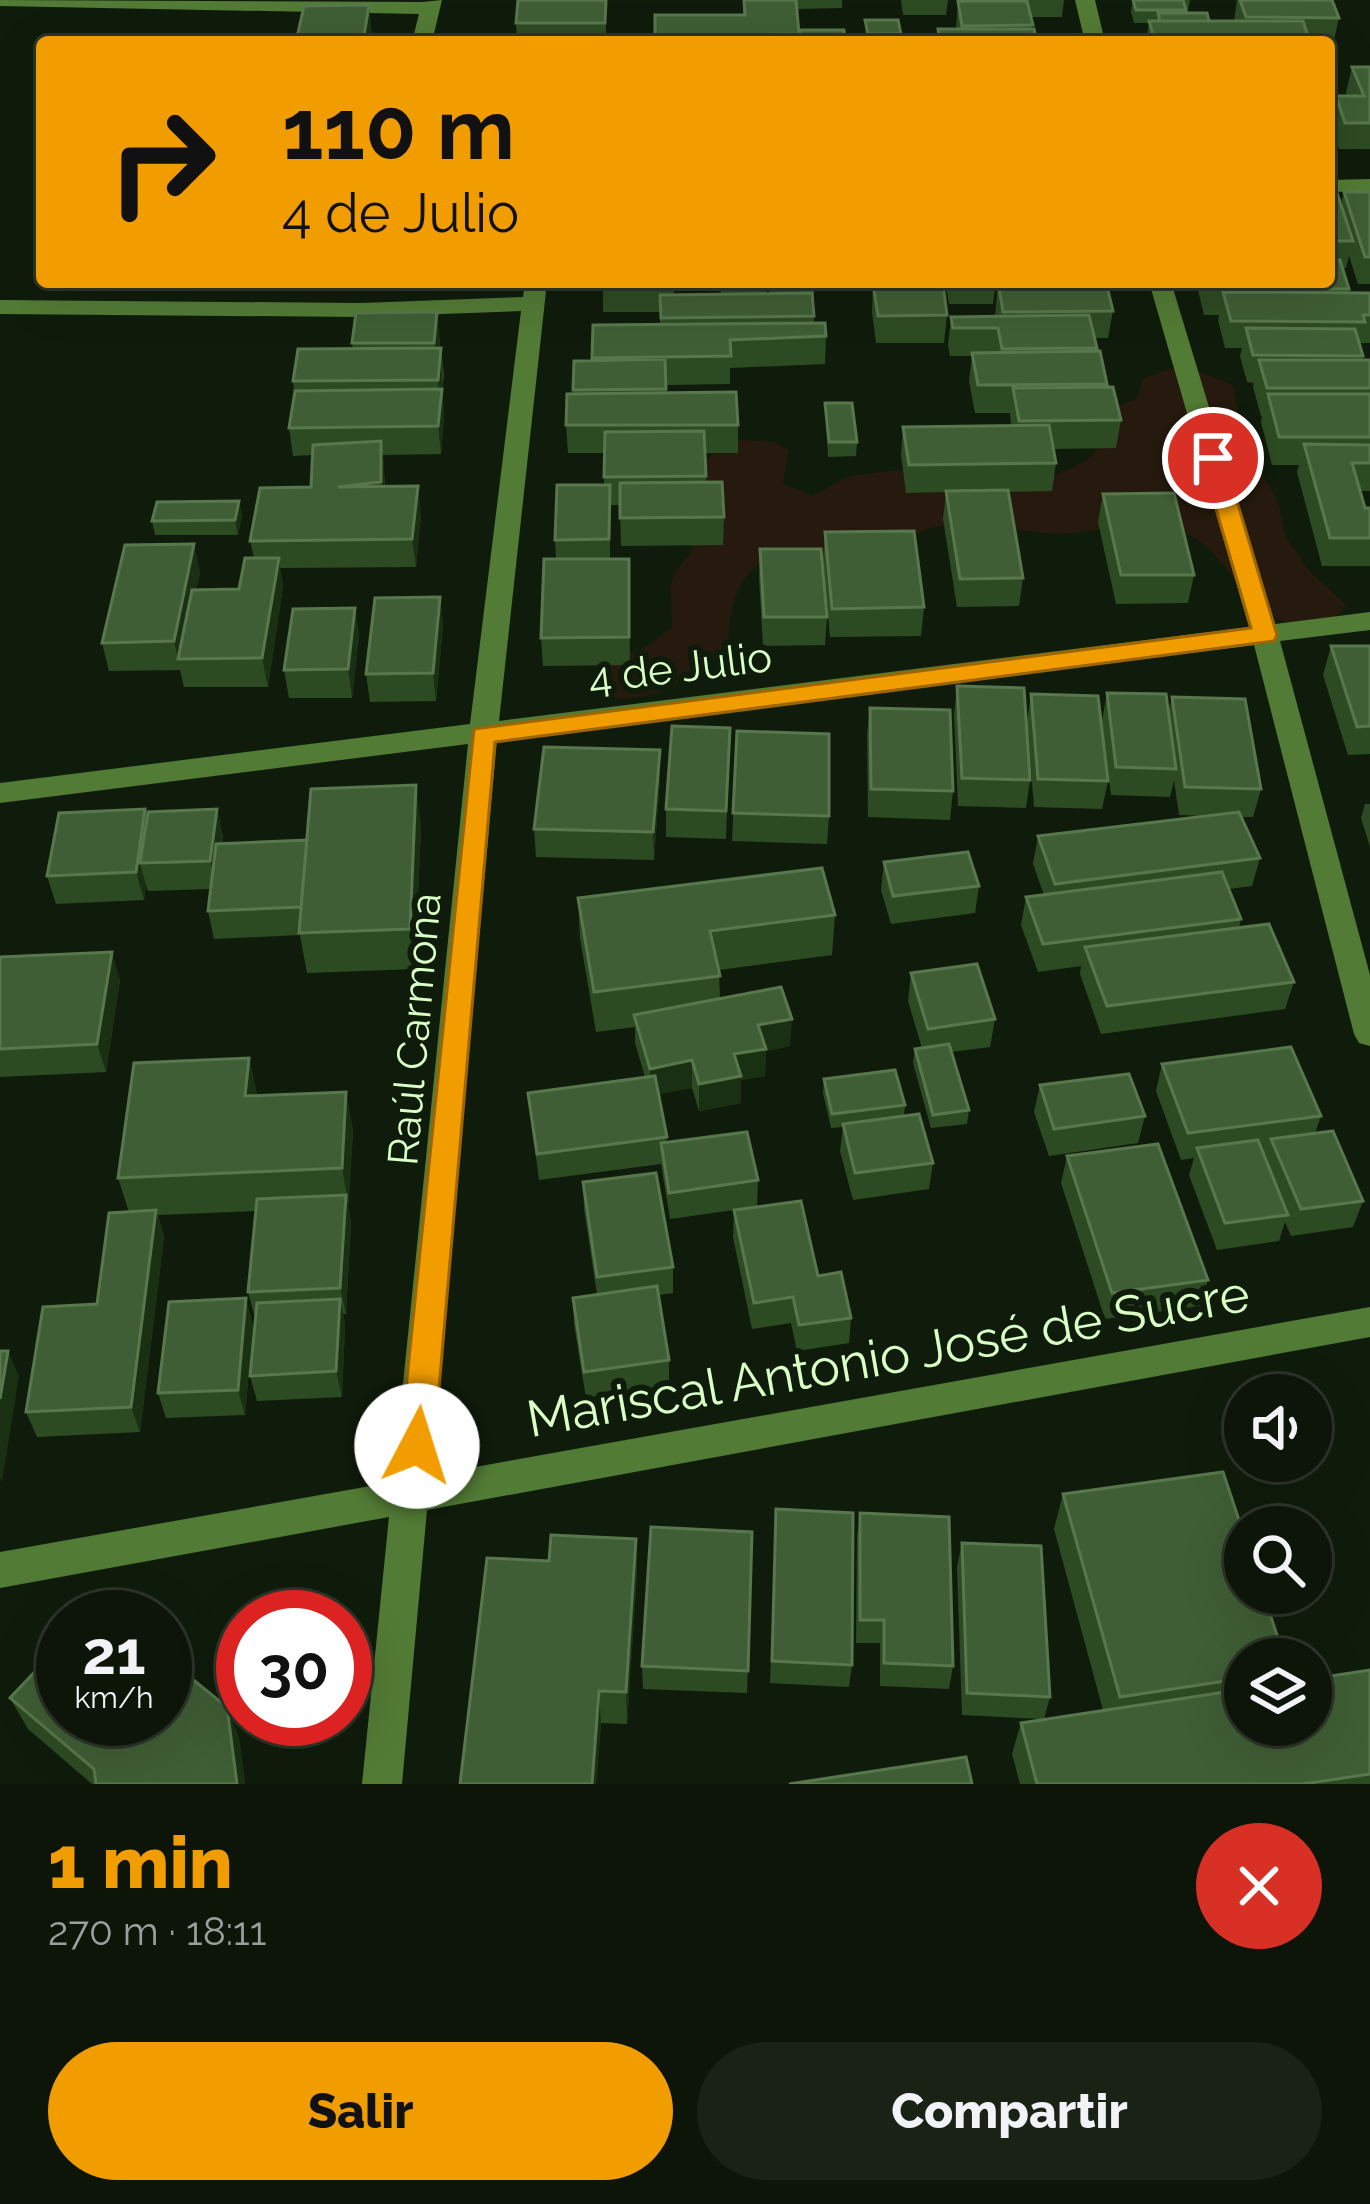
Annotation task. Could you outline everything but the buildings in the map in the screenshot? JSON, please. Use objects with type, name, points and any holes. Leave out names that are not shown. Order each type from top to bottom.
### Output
[{"type":"street","points":[[0,0],[431,4],[423,36]]},
{"type":"street","points":[[1085,0],[1094,36]]},
{"type":"street","points":[[1335,186],[1370,185]]},
{"type":"street","points":[[361,310],[366,288]]},
{"type":"street","points":[[1162,288],[1265,635],[1370,1034]]},
{"type":"street","points":[[0,307],[361,310],[534,293]]},
{"type":"street","name":"Raúl Carmona","points":[[382,1784],[483,735],[534,293]]},
{"type":"street","name":"4 de Julio","points":[[0,793],[1370,621]]},
{"type":"street","name":"Mariscal Antonio José de Sucre","points":[[0,1570],[1370,1322]]},
{"type":"shaded area","points":[[1173,368],[1189,368],[1233,385],[1243,436],[1278,502],[1286,537],[1309,571],[1346,605],[1334,617],[1308,624],[1267,614],[1200,542],[1167,527],[1141,524],[1058,534],[955,524],[869,553],[760,563],[738,590],[728,647],[714,659],[650,695],[614,698],[597,694],[598,668],[648,646],[672,627],[671,587],[674,574],[691,552],[705,461],[724,443],[775,442],[789,450],[783,483],[812,496],[850,476],[899,470],[946,487],[1020,493],[1087,460],[1096,450],[1100,416],[1137,398],[1143,379]]},
{"type":"route","points":[[417,1446],[483,735],[1265,635],[1213,458]]}]
